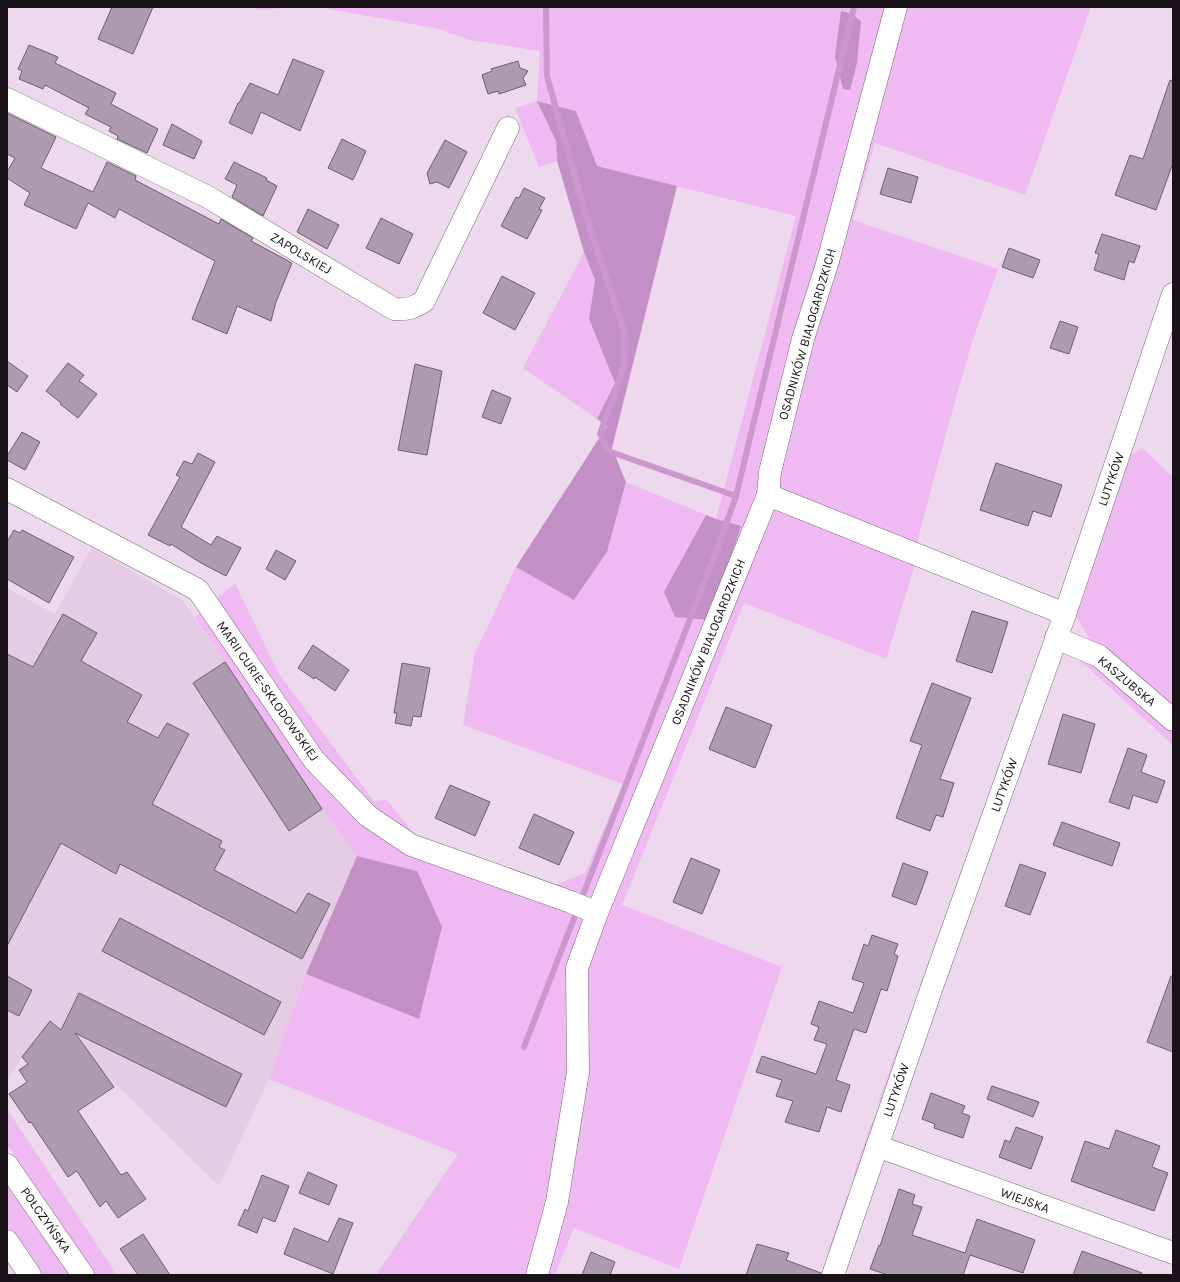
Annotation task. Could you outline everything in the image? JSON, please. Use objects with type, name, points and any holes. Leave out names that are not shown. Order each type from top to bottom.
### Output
[{"type":"street","name":"OSADNIKÓW BIAŁOGARDZKICH","points":[[537,1275],[557,1202],[578,1072],[577,968],[585,908],[768,495],[770,472],[803,339],[828,260],[896,7]]},
{"type":"street","name":"ZAPOLSKIEJ","points":[[7,99],[208,197],[394,309],[402,310],[418,306],[424,301],[508,128]]},
{"type":"street","name":"LUTYKÓW","points":[[833,1275],[934,979],[1065,614],[1172,297]]},
{"type":"street","name":"MARII CURIE-SKŁODOWSKIEJ","points":[[7,489],[198,590],[314,760],[368,816],[411,845],[585,908]]},
{"type":"street","points":[[768,495],[1065,614]]},
{"type":"street","name":"KASZUBSKA","points":[[1056,638],[1099,656],[1173,720]]},
{"type":"street","name":"WIEJSKA","points":[[877,1146],[1173,1253]]},
{"type":"street","name":"POŁCZYŃSKA","points":[[7,1165],[83,1275]]},
{"type":"street","points":[[7,1241],[30,1275]]},
{"type":"shaded area","points":[[249,7],[298,7],[261,10]]},
{"type":"shaded area","points":[[318,7],[1091,7],[1025,195],[875,143],[853,220],[998,269],[972,342],[919,535],[914,568],[886,659],[744,603],[622,905],[782,967],[679,1269],[574,1228],[555,1275],[376,1275],[458,1154],[269,1079],[306,974],[419,1019],[417,871],[357,856],[322,809],[195,617],[235,583],[279,674],[374,801],[387,800],[416,836],[556,885],[585,873],[623,784],[463,725],[475,653],[516,567],[575,599],[607,552],[626,482],[716,519],[796,216],[597,166],[576,111],[538,101],[556,141],[557,161],[539,167],[515,108],[537,101],[540,51],[470,40],[435,28]]},
{"type":"shaded area","points":[[841,11],[850,13],[861,21],[857,63],[850,90],[843,89],[835,56]]},
{"type":"shaded area","points":[[537,101],[576,111],[597,166],[677,186],[612,448],[626,482],[607,552],[574,600],[516,567],[607,426],[597,419],[615,383],[589,319],[595,280],[584,252],[557,161],[556,141]]},
{"type":"shaded area","points":[[584,252],[595,280],[589,319],[615,383],[597,419],[523,368]]},
{"type":"shaded area","points":[[1142,448],[1173,477],[1173,711],[1130,671],[1091,641],[1074,613],[1125,459]]},
{"type":"shaded area","points":[[706,515],[741,526],[710,620],[675,617],[664,592]]},
{"type":"shaded area","points":[[92,548],[183,601],[322,809],[357,856],[306,974],[269,1079],[219,1186],[63,1032],[50,1021],[22,1057],[7,1081],[7,588],[55,614]]},
{"type":"shaded area","points":[[1076,662],[1087,663],[1099,667],[1173,729],[1173,745],[1085,665]]},
{"type":"shaded area","points":[[357,856],[417,871],[442,927],[419,1019],[306,974]]},
{"type":"shaded area","points":[[899,1044],[902,1049],[884,1102],[878,1103]]},
{"type":"shaded area","points":[[7,1109],[117,1275],[93,1275],[7,1144]]},
{"type":"shaded area","points":[[872,1122],[875,1126],[859,1175],[853,1176]]},
{"type":"shaded area","points":[[7,1181],[72,1275],[41,1275],[7,1225]]},
{"type":"shaded area","points":[[848,1193],[851,1197],[833,1250],[828,1251]]},
{"type":"building","points":[[112,7],[153,7],[133,54],[98,39]]},
{"type":"building","points":[[29,45],[58,57],[55,63],[116,93],[111,104],[158,129],[147,153],[117,139],[118,136],[109,131],[111,127],[85,114],[89,108],[45,85],[43,89],[19,79],[22,71],[18,69]]},
{"type":"building","points":[[293,59],[324,71],[300,131],[261,112],[252,134],[229,123],[238,103],[250,83],[278,95]]},
{"type":"building","points":[[518,61],[520,68],[528,71],[523,78],[526,85],[499,94],[498,91],[488,94],[482,75],[492,71],[491,69]]},
{"type":"building","points":[[1170,80],[1173,81],[1173,163],[1156,210],[1115,195],[1130,155],[1143,159]]},
{"type":"building","points":[[7,113],[56,137],[41,168],[93,192],[107,162],[136,176],[135,180],[219,224],[221,219],[253,238],[251,241],[292,263],[276,302],[271,321],[237,306],[227,334],[192,319],[215,261],[119,209],[115,218],[88,203],[76,229],[24,205],[30,193],[7,178],[7,172],[15,158],[7,154]]},
{"type":"building","points":[[172,124],[202,141],[194,159],[163,145]]},
{"type":"building","points":[[342,139],[366,151],[353,180],[328,168]]},
{"type":"building","points":[[445,140],[467,152],[449,188],[437,182],[430,184],[427,173]]},
{"type":"building","points":[[234,162],[267,178],[266,180],[277,186],[263,216],[232,197],[237,185],[225,179]]},
{"type":"building","points":[[888,168],[918,177],[911,203],[880,194]]},
{"type":"building","points":[[524,188],[545,198],[539,209],[542,210],[527,239],[501,226],[516,197],[519,198]]},
{"type":"building","points":[[308,209],[339,225],[327,249],[297,232]]},
{"type":"building","points":[[381,218],[413,234],[399,264],[366,248]]},
{"type":"building","points":[[1102,234],[1140,246],[1134,263],[1129,261],[1124,280],[1094,270],[1099,254],[1095,253]]},
{"type":"building","points":[[1009,248],[1040,260],[1033,278],[1002,267]]},
{"type":"building","points":[[502,276],[535,293],[515,330],[483,313]]},
{"type":"building","points":[[1060,321],[1078,327],[1069,354],[1050,348]]},
{"type":"building","points":[[7,361],[28,376],[17,392],[7,385]]},
{"type":"building","points":[[68,363],[84,375],[79,381],[97,394],[78,418],[46,391]]},
{"type":"building","points":[[415,364],[442,371],[427,455],[398,450]]},
{"type":"building","points":[[492,390],[511,398],[501,424],[482,417]]},
{"type":"building","points":[[22,432],[40,442],[25,470],[7,460],[7,456]]},
{"type":"building","points":[[198,453],[215,462],[181,527],[211,545],[217,536],[241,548],[226,576],[201,563],[171,544],[170,546],[148,535],[180,477],[176,475],[184,461],[192,464]]},
{"type":"building","points":[[996,463],[1062,485],[1051,517],[1033,511],[1028,526],[980,510]]},
{"type":"building","points":[[14,530],[20,533],[22,530],[74,557],[49,603],[7,579],[7,542]]},
{"type":"building","points":[[276,550],[296,561],[285,580],[266,569]]},
{"type":"building","points":[[972,611],[1008,622],[992,673],[956,661]]},
{"type":"building","points":[[63,614],[97,633],[81,661],[142,695],[127,722],[158,738],[167,723],[189,734],[152,804],[222,841],[219,847],[225,850],[214,870],[296,913],[308,893],[330,904],[302,959],[120,864],[116,874],[61,843],[7,946],[7,654],[33,667]]},
{"type":"building","points":[[313,645],[349,670],[335,691],[315,677],[314,679],[298,668]]},
{"type":"building","points":[[225,662],[322,809],[289,831],[193,683]]},
{"type":"building","points":[[402,663],[430,668],[421,717],[413,716],[411,726],[395,723],[397,713],[394,713]]},
{"type":"building","points":[[932,683],[971,698],[940,779],[954,783],[943,817],[936,815],[930,831],[896,818],[922,745],[910,741]]},
{"type":"building","points":[[726,707],[772,725],[755,768],[709,749]]},
{"type":"building","points":[[1063,714],[1095,724],[1081,773],[1048,764]]},
{"type":"building","points":[[1128,748],[1147,755],[1141,772],[1165,781],[1157,803],[1133,795],[1129,809],[1109,802]]},
{"type":"building","points":[[450,785],[490,802],[475,836],[435,818]]},
{"type":"building","points":[[534,814],[574,832],[559,865],[519,848]]},
{"type":"building","points":[[1062,822],[1120,843],[1112,866],[1053,845]]},
{"type":"building","points":[[691,858],[720,870],[702,914],[673,902]]},
{"type":"building","points":[[903,863],[928,872],[916,905],[892,896]]},
{"type":"building","points":[[1020,864],[1046,873],[1030,915],[1005,906]]},
{"type":"building","points":[[120,918],[281,1002],[264,1035],[102,951]]},
{"type":"building","points":[[872,935],[898,944],[894,954],[898,956],[887,991],[881,989],[866,1033],[854,1029],[836,1080],[850,1085],[841,1112],[827,1107],[819,1132],[785,1122],[793,1101],[776,1096],[782,1080],[756,1072],[762,1056],[816,1074],[827,1044],[814,1040],[819,1027],[811,1024],[819,1001],[853,1013],[864,983],[852,979],[864,944],[868,946]]},
{"type":"building","points":[[7,976],[32,990],[19,1016],[7,1010]]},
{"type":"building","points":[[1171,976],[1173,976],[1173,1052],[1147,1042]]},
{"type":"building","points":[[79,993],[242,1074],[226,1107],[75,1033],[114,1087],[78,1111],[121,1175],[127,1172],[146,1199],[118,1218],[106,1201],[100,1207],[77,1171],[68,1177],[31,1122],[29,1123],[9,1094],[27,1082],[19,1070],[28,1064],[22,1057],[50,1021],[61,1030]]},
{"type":"building","points":[[992,1086],[1039,1102],[1033,1117],[987,1099]]},
{"type":"building","points":[[931,1093],[965,1106],[962,1113],[970,1116],[963,1138],[934,1128],[935,1124],[922,1119]]},
{"type":"building","points":[[1016,1127],[1043,1137],[1031,1169],[999,1157],[1005,1140],[1010,1142]]},
{"type":"building","points":[[1116,1130],[1160,1146],[1152,1167],[1168,1173],[1154,1211],[1071,1181],[1085,1141],[1109,1149]]},
{"type":"building","points":[[308,1172],[337,1185],[329,1205],[299,1193]]},
{"type":"building","points":[[262,1175],[289,1186],[275,1222],[263,1217],[257,1233],[238,1225],[245,1209],[248,1211]]},
{"type":"building","points":[[899,1189],[915,1195],[912,1204],[922,1207],[912,1235],[965,1253],[977,1219],[1035,1240],[1023,1273],[970,1255],[963,1275],[888,1275],[870,1269],[879,1245],[880,1246]]},
{"type":"building","points":[[339,1218],[353,1223],[333,1274],[284,1254],[294,1228],[328,1242]]},
{"type":"building","points":[[143,1234],[170,1275],[138,1275],[120,1249]]},
{"type":"building","points":[[757,1244],[789,1253],[786,1260],[821,1273],[821,1275],[746,1275]]},
{"type":"building","points":[[1082,1251],[1142,1273],[1142,1275],[1073,1275]]},
{"type":"building","points":[[591,1252],[615,1262],[610,1275],[582,1275]]},
{"type":"waterway","points":[[546,7],[547,76],[584,209],[625,334],[624,366],[600,434],[608,451],[736,496]]},
{"type":"waterway","points":[[524,1047],[716,552],[736,496],[854,7]]}]
